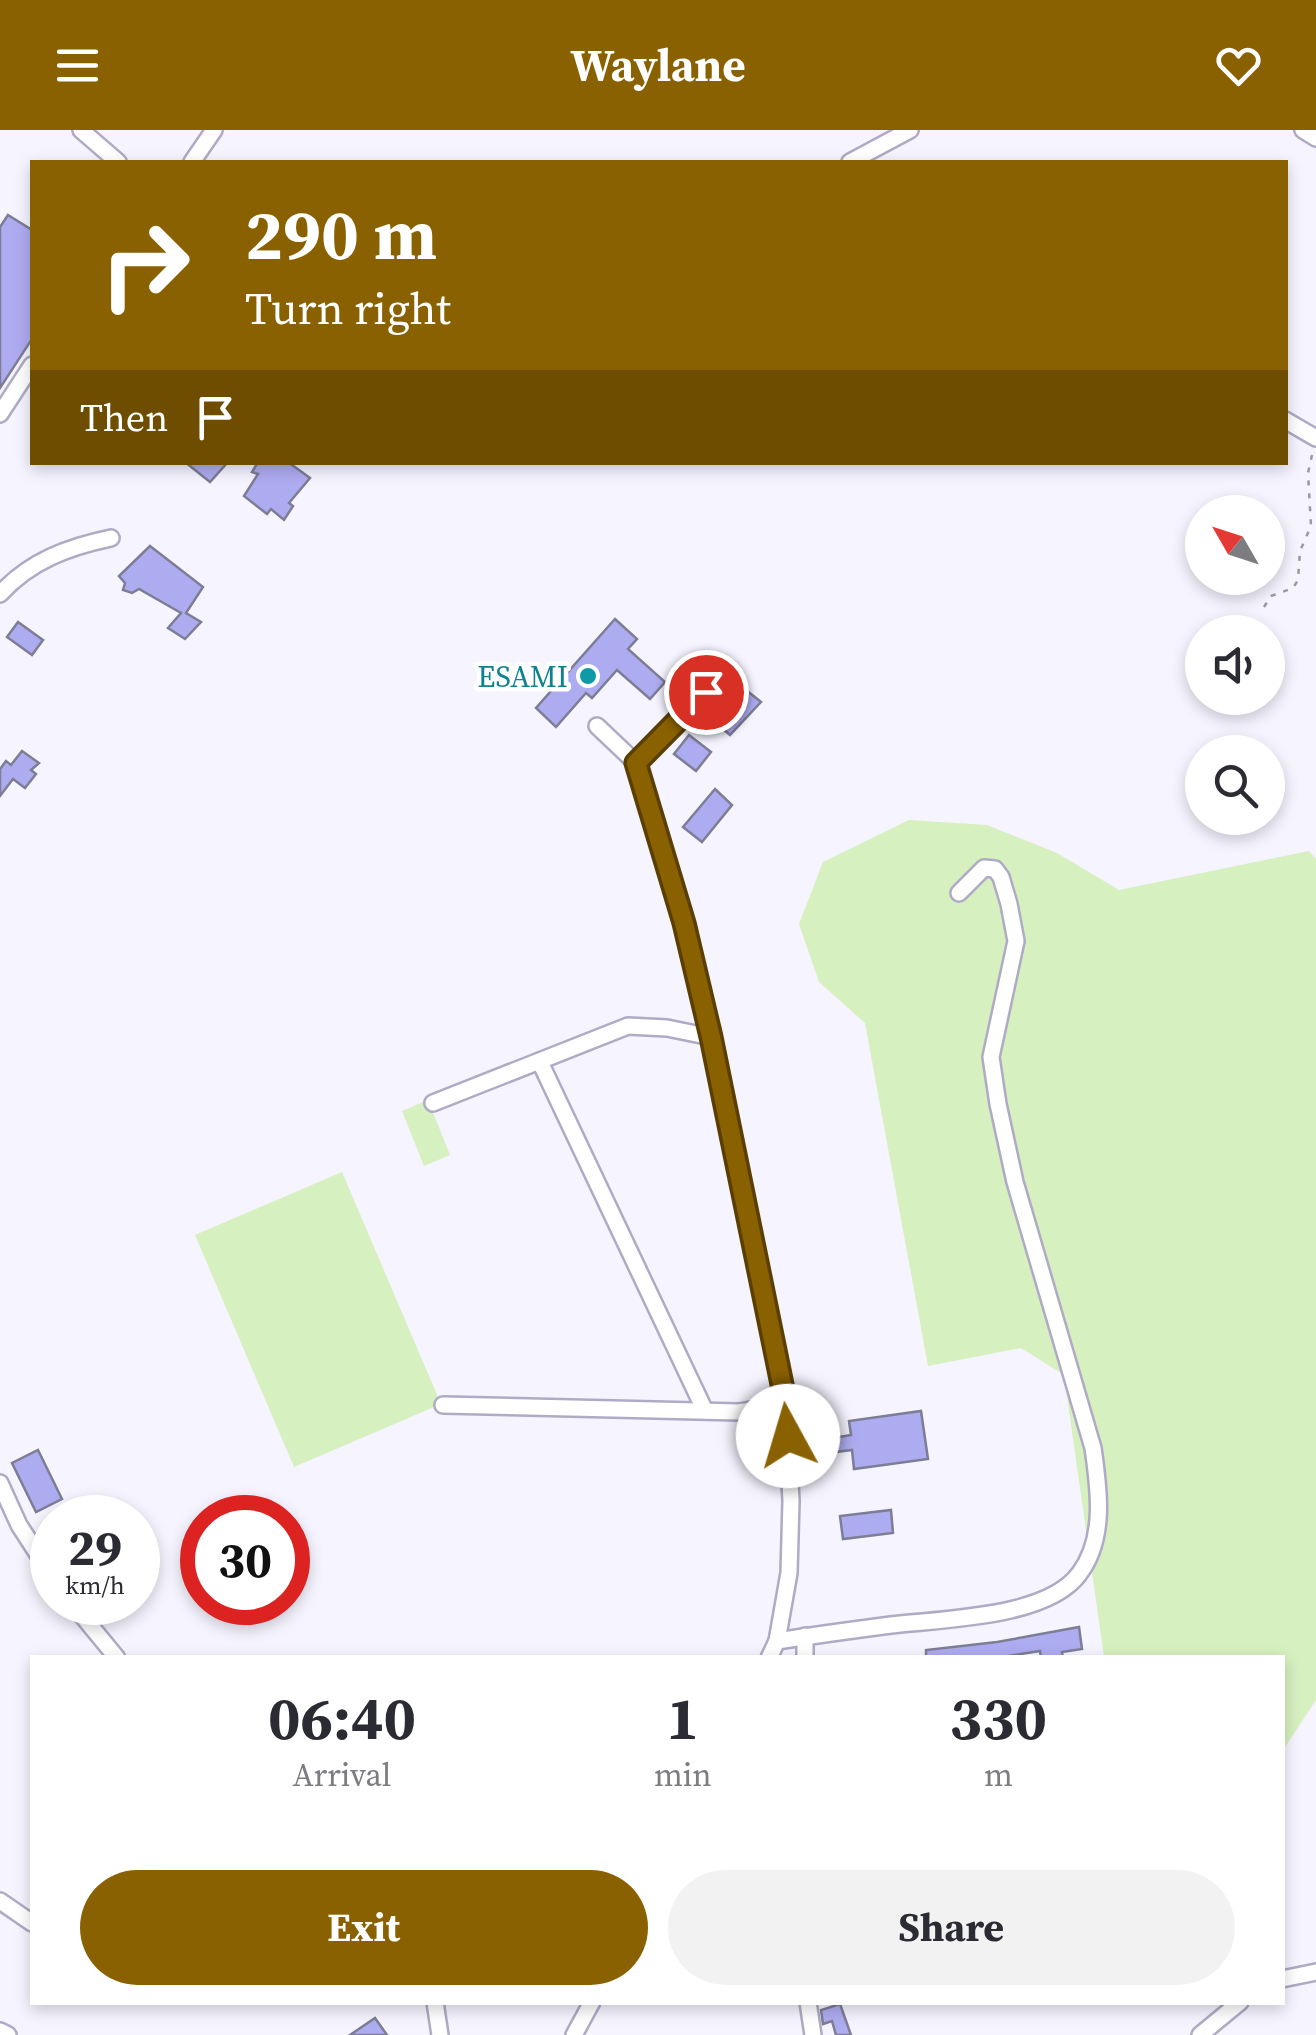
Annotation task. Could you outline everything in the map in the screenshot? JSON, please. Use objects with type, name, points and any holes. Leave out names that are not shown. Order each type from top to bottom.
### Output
[{"type":"street","points":[[80,130],[116,160]]},
{"type":"street","points":[[193,160],[214,130]]},
{"type":"street","points":[[854,160],[910,130]]},
{"type":"street","points":[[1303,130],[1316,138]]},
{"type":"street","points":[[0,414],[30,368]]},
{"type":"street","points":[[1288,422],[1316,438]]},
{"type":"street","points":[[0,594],[30,566],[78,545],[111,538]]},
{"type":"street","points":[[636,763],[706,692]]},
{"type":"street","points":[[597,726],[636,763],[684,923],[786,1404],[789,1573],[777,1642],[770,1655]]},
{"type":"street","points":[[777,1642],[998,1612],[1042,1599],[1075,1580],[1092,1550],[1099,1489],[1092,1448],[1016,1182],[991,1057],[996,1022],[1013,962],[1014,924],[995,869],[984,868],[959,893]]},
{"type":"street","points":[[433,1103],[628,1026],[667,1028],[711,1037]]},
{"type":"street","points":[[540,1062],[705,1411]]},
{"type":"street","points":[[443,1404],[739,1412],[786,1404]]},
{"type":"street","points":[[0,1483],[30,1542]]},
{"type":"street","points":[[90,1625],[115,1655]]},
{"type":"street","points":[[805,1636],[805,1655]]},
{"type":"street","points":[[0,1900],[30,1922]]},
{"type":"street","points":[[1285,1978],[1316,1972]]},
{"type":"street","points":[[435,2005],[440,2035]]},
{"type":"street","points":[[574,2035],[590,2005]]},
{"type":"street","points":[[808,2005],[813,2035]]},
{"type":"street","points":[[1200,2035],[1236,2005]]},
{"type":"street","points":[[0,2031],[8,2035]]},
{"type":"path","points":[[1264,607],[1271,596],[1293,588],[1298,580],[1300,550],[1311,526],[1308,473],[1312,456]]},
{"type":"green space","points":[[909,820],[987,825],[1057,853],[1119,890],[1309,851],[1316,859],[1316,1700],[1285,1747],[1285,1655],[1104,1655],[1064,1375],[1021,1348],[928,1366],[865,1023],[819,982],[799,924],[823,862]]},
{"type":"green space","points":[[428,1100],[450,1155],[424,1166],[402,1111]]},
{"type":"green space","points":[[342,1172],[441,1404],[294,1467],[195,1235]]},
{"type":"building","points":[[8,215],[30,229],[30,342],[0,388],[0,227]]},
{"type":"building","points":[[189,465],[225,465],[210,482]]},
{"type":"building","points":[[256,465],[292,465],[310,478],[289,503],[293,506],[284,520],[271,509],[267,514],[244,496],[258,474],[252,472]]},
{"type":"building","points":[[150,546],[203,587],[186,613],[201,622],[185,639],[168,628],[181,613],[139,589],[132,593],[123,590],[125,583],[119,576]]},
{"type":"building","name":"ESAMI","points":[[615,619],[637,639],[628,649],[665,682],[650,699],[617,670],[592,698],[586,693],[556,727],[536,708]]},
{"type":"building","points":[[18,622],[43,640],[32,655],[7,637]]},
{"type":"building","points":[[746,690],[761,702],[730,735],[710,718],[725,699],[733,706]]},
{"type":"building","points":[[689,735],[711,752],[696,771],[674,754]]},
{"type":"building","points":[[22,751],[39,763],[31,770],[36,774],[25,788],[13,779],[0,796],[0,769],[6,761],[11,765]]},
{"type":"building","points":[[715,789],[732,805],[702,842],[683,827]]},
{"type":"building","points":[[921,1411],[928,1459],[854,1469],[852,1450],[835,1452],[833,1438],[851,1435],[849,1421]]},
{"type":"building","points":[[38,1450],[60,1495],[30,1495],[30,1500],[12,1463]]},
{"type":"building","points":[[891,1510],[893,1533],[843,1539],[840,1516]]},
{"type":"building","points":[[1079,1627],[1082,1649],[1062,1652],[1062,1655],[1041,1655],[1040,1651],[1015,1655],[926,1655],[926,1650]]},
{"type":"building","points":[[840,2005],[851,2035],[836,2035],[832,2021],[823,2024],[821,2010]]},
{"type":"building","points":[[375,2018],[387,2035],[350,2035]]},
{"type":"place","name":"ESAMI","points":[[588,676]]},
{"type":"route","points":[[706,692],[636,763],[684,923],[711,1037],[786,1404],[788,1436]]}]
